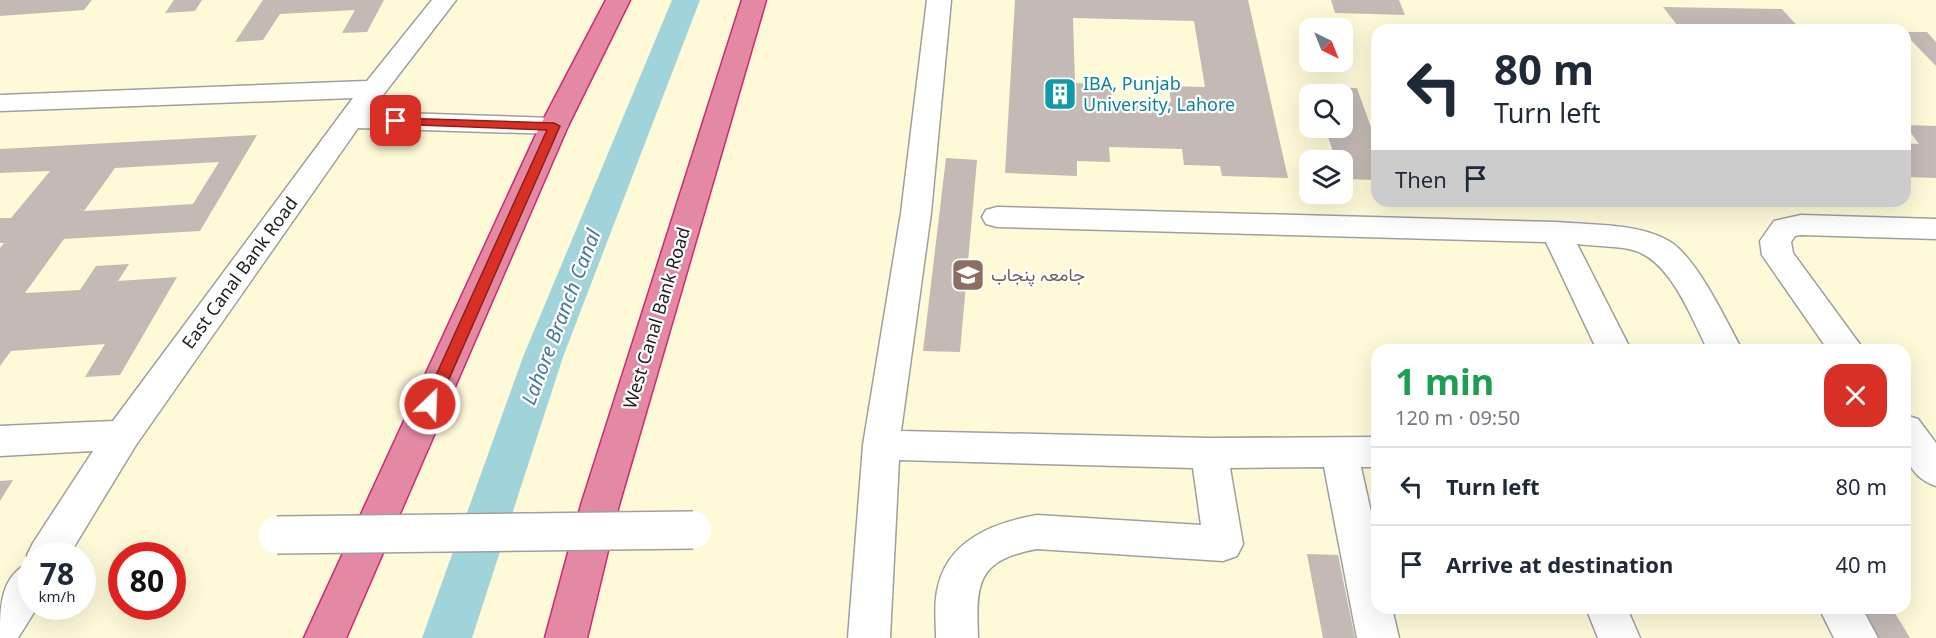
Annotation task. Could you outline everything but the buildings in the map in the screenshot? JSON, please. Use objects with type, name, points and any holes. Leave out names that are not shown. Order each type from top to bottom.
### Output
[{"type":"highway","points":[[326,638],[554,126],[618,0]]},
{"type":"highway","name":"West Canal Bank Road","points":[[566,638],[600,505],[754,0]]},
{"type":"street","name":"East Canal Bank Road","points":[[55,542],[123,435],[350,120],[444,0]]},
{"type":"street","points":[[869,638],[881,445],[915,213],[939,0]]},
{"type":"street","points":[[0,103],[375,89]]},
{"type":"street","points":[[350,120],[554,126]]},
{"type":"street","points":[[997,218],[1556,232],[1634,239],[1649,243],[1668,254],[1677,264],[1722,344]]},
{"type":"street","points":[[1843,344],[1778,255],[1775,242],[1785,228],[1802,225],[1936,229]]},
{"type":"street","points":[[1556,232],[1611,344]]},
{"type":"street","points":[[0,441],[123,435]]},
{"type":"street","points":[[1911,439],[1928,468]]},
{"type":"street","points":[[881,445],[1209,453],[1371,452]]},
{"type":"street","points":[[1339,451],[1371,604]]},
{"type":"street","points":[[957,638],[958,587],[968,567],[980,553],[996,542],[1014,535],[1036,532],[1223,544],[1209,453]]},
{"type":"street","points":[[277,535],[693,530]]},
{"type":"street","points":[[0,630],[18,602]]},
{"type":"street","points":[[1373,614],[1378,638]]},
{"type":"street","points":[[1610,614],[1619,638]]},
{"type":"street","points":[[1843,614],[1857,638]]},
{"type":"shaded area","name":"جامعہ پنجاب","points":[[0,0],[1936,0],[1936,638],[0,638]]},
{"type":"waterway","name":"Lahore Branch Canal","points":[[447,638],[543,357],[686,0]]},
{"type":"place","name":"IBA, Punjab University, Lahore","points":[[1060,94]]},
{"type":"place","name":"جامعہ پنجاب","points":[[968,275]]},
{"type":"route","points":[[396,121],[554,126],[430,404]]}]
